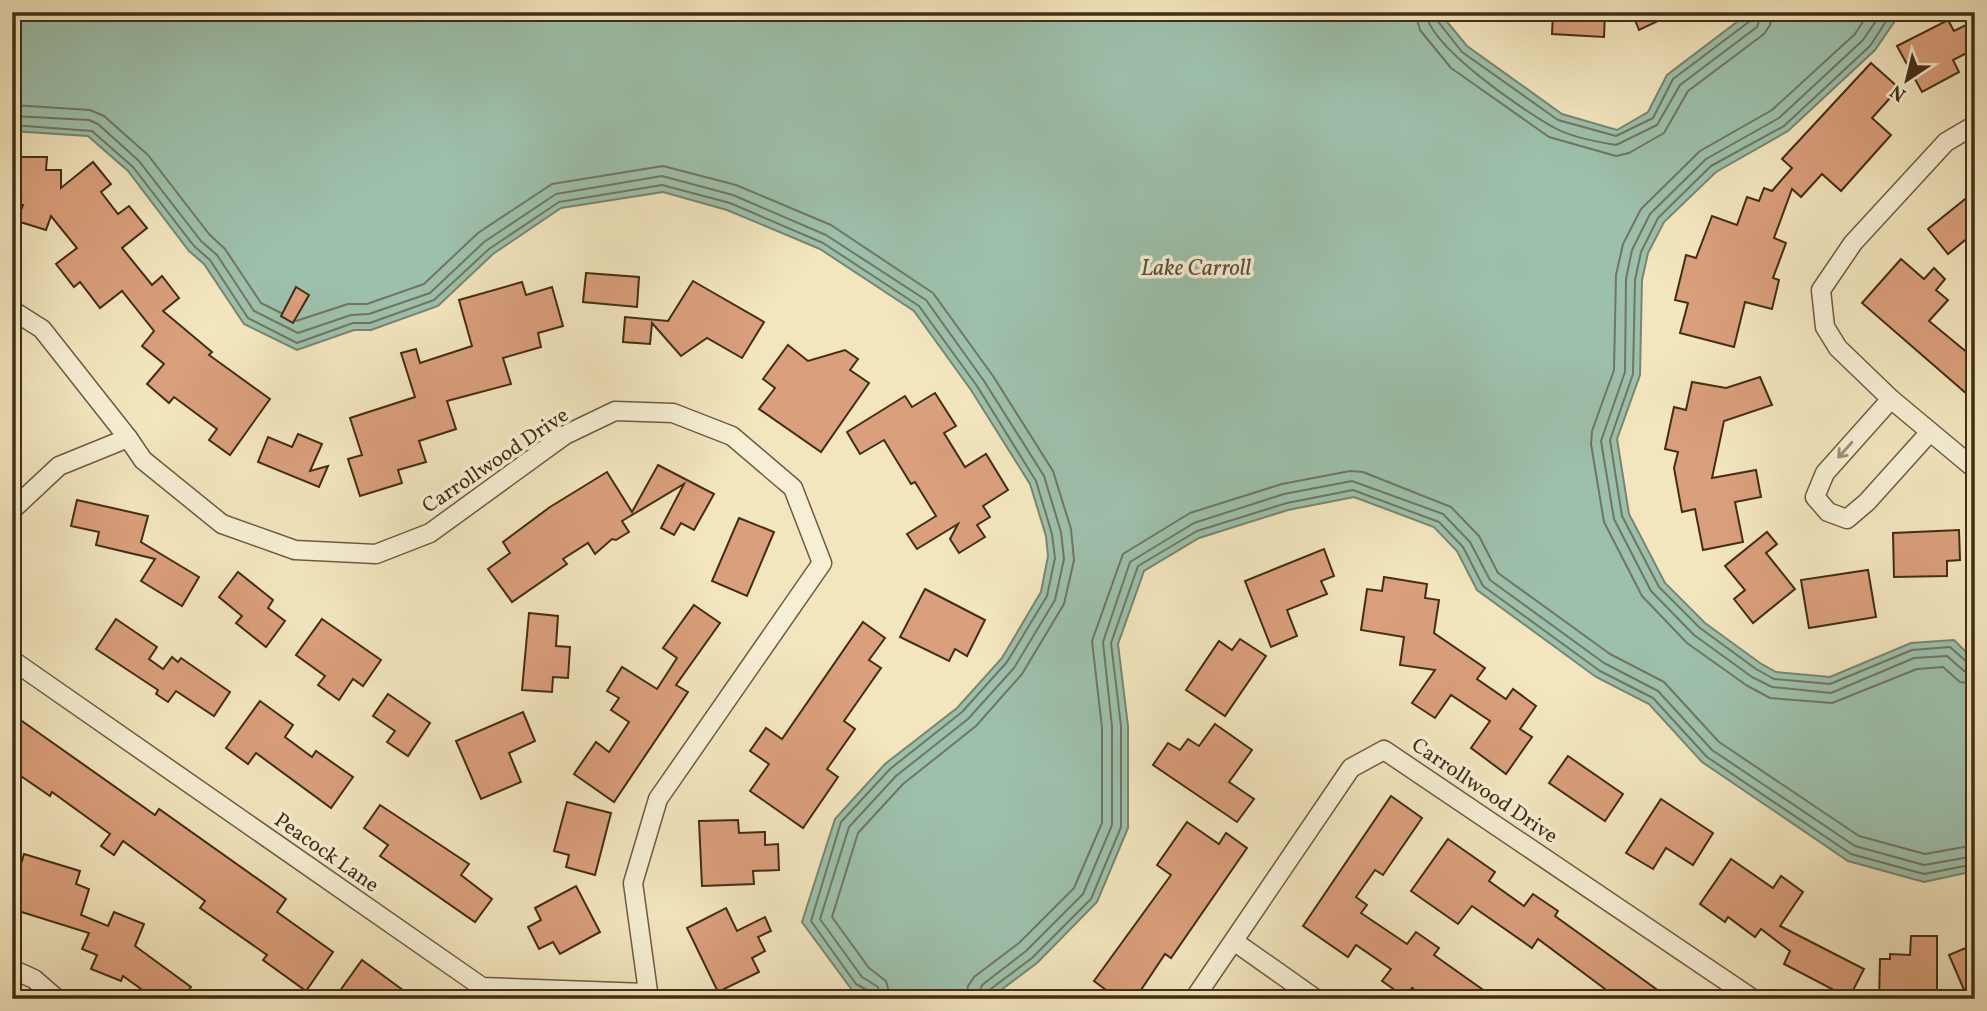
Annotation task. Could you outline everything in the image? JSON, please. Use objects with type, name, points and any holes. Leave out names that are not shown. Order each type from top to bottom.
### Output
[{"type":"street","points":[[1975,125],[1945,142],[1853,243],[1821,290],[1825,327],[1838,348],[1891,399],[1975,469]]},
{"type":"street","name":"Carrollwood Drive","points":[[12,310],[43,329],[143,460],[222,524],[295,550],[376,554],[430,533],[565,435],[615,411],[673,413],[732,436],[793,488],[822,563],[658,799],[633,883],[648,996]]},
{"type":"street","points":[[1891,399],[1825,473],[1815,497],[1828,512],[1847,519],[1867,502],[1930,432]]},
{"type":"street","points":[[12,510],[59,466],[128,438]]},
{"type":"street","name":"Peacock Lane","points":[[12,660],[482,987],[648,996]]},
{"type":"street","name":"Carrollwood Drive","points":[[1194,999],[1350,768],[1384,750],[1753,999]]},
{"type":"street","points":[[1235,942],[1317,999]]},
{"type":"street","points":[[12,969],[34,979],[57,999]]},
{"type":"water","name":"Lake Carroll","points":[[12,12],[1439,12],[1467,46],[1562,114],[1617,130],[1648,112],[1667,75],[1750,12],[1901,12],[1875,50],[1788,131],[1716,172],[1664,222],[1648,253],[1642,280],[1640,375],[1617,439],[1629,514],[1665,583],[1705,623],[1760,663],[1776,672],[1830,677],[1911,643],[1954,640],[1975,661],[1975,871],[1924,882],[1848,861],[1702,762],[1649,704],[1596,677],[1477,590],[1457,551],[1434,527],[1354,497],[1288,510],[1199,538],[1144,571],[1118,644],[1128,726],[1128,828],[1097,902],[1037,963],[989,999],[872,999],[852,990],[802,922],[835,819],[885,764],[957,708],[1002,658],[1041,592],[1048,556],[1046,536],[1030,484],[971,390],[914,311],[820,249],[727,210],[663,192],[561,208],[493,254],[438,306],[371,330],[354,330],[297,350],[244,324],[204,264],[189,251],[128,171],[88,136],[12,131]]},
{"type":"building","points":[[1553,12],[1605,12],[1604,37],[1552,34]]},
{"type":"building","points":[[1632,12],[1677,12],[1639,30]]},
{"type":"building","points":[[1948,20],[1954,31],[1966,25],[1975,41],[1975,49],[1953,60],[1959,72],[1922,92],[1897,46]]},
{"type":"building","points":[[1871,63],[1899,88],[1872,118],[1891,135],[1841,191],[1822,174],[1801,197],[1792,189],[1774,238],[1786,243],[1773,278],[1779,280],[1772,309],[1745,302],[1734,347],[1680,333],[1688,303],[1675,300],[1686,255],[1696,258],[1712,216],[1737,225],[1747,197],[1759,201],[1764,188],[1772,191],[1792,168],[1782,159]]},
{"type":"building","points":[[12,157],[47,157],[46,170],[61,170],[61,188],[93,162],[111,184],[101,192],[118,214],[129,206],[147,228],[122,248],[152,285],[162,276],[179,298],[163,311],[212,352],[209,355],[270,399],[230,455],[209,440],[217,429],[174,397],[169,403],[147,384],[164,364],[142,346],[154,331],[122,291],[100,308],[80,282],[74,287],[56,264],[77,248],[51,216],[46,230],[17,221],[23,205],[12,204]]},
{"type":"building","points":[[1975,191],[1975,232],[1948,254],[1928,229]]},
{"type":"building","points":[[1901,259],[1924,279],[1934,268],[1945,279],[1936,290],[1948,300],[1929,321],[1975,359],[1975,401],[1862,303]]},
{"type":"building","points":[[586,273],[639,277],[637,307],[583,302]]},
{"type":"building","points":[[693,281],[764,322],[742,358],[707,338],[681,356],[652,323],[650,344],[623,342],[625,317],[668,321]]},
{"type":"building","points":[[522,282],[526,295],[552,287],[563,326],[538,333],[541,347],[503,358],[511,384],[447,401],[456,429],[419,441],[426,462],[398,470],[402,483],[360,496],[348,459],[362,455],[350,418],[415,397],[401,353],[416,349],[420,363],[472,346],[459,300]]},
{"type":"building","points":[[296,287],[309,295],[293,323],[281,316]]},
{"type":"building","points":[[788,345],[808,361],[845,350],[858,359],[850,370],[869,383],[821,452],[759,409],[775,388],[763,379]]},
{"type":"building","points":[[1760,377],[1772,405],[1724,421],[1712,478],[1756,470],[1761,497],[1735,502],[1743,542],[1703,550],[1695,509],[1682,512],[1674,468],[1678,452],[1665,449],[1674,407],[1686,410],[1692,382],[1726,388]]},
{"type":"building","points":[[935,393],[956,426],[944,433],[965,467],[986,454],[1008,490],[983,506],[990,517],[977,525],[985,537],[959,553],[950,539],[958,524],[917,549],[907,534],[936,516],[915,482],[911,484],[884,440],[860,454],[847,432],[905,396],[912,407]]},
{"type":"building","points":[[298,434],[322,444],[310,471],[328,466],[319,487],[258,462],[268,437],[292,447]]},
{"type":"building","points":[[658,465],[714,494],[694,530],[681,523],[674,535],[661,528],[684,484],[622,521],[629,532],[616,540],[612,539],[595,554],[588,543],[563,559],[567,564],[512,602],[488,569],[510,553],[503,542],[550,507],[607,472],[632,512]]},
{"type":"building","points":[[77,500],[148,516],[141,542],[199,577],[182,606],[141,581],[155,559],[96,545],[99,532],[71,526]]},
{"type":"building","points":[[739,518],[774,532],[747,596],[712,581]]},
{"type":"building","points":[[1959,530],[1960,560],[1947,561],[1947,576],[1894,577],[1893,533]]},
{"type":"building","points":[[1767,532],[1777,544],[1766,553],[1795,589],[1753,623],[1734,599],[1745,590],[1725,566]]},
{"type":"building","points":[[1324,549],[1334,576],[1321,581],[1327,594],[1287,610],[1297,636],[1271,647],[1245,581]]},
{"type":"building","points":[[1868,570],[1876,617],[1809,628],[1801,580]]},
{"type":"building","points":[[238,572],[273,600],[268,608],[285,621],[266,647],[236,623],[242,616],[219,597]]},
{"type":"building","points":[[1384,577],[1427,584],[1425,598],[1439,600],[1434,633],[1485,668],[1477,679],[1506,699],[1513,689],[1536,706],[1520,729],[1532,737],[1506,774],[1471,748],[1490,721],[1451,695],[1435,718],[1412,703],[1435,670],[1400,665],[1404,637],[1361,630],[1367,589],[1382,591]]},
{"type":"building","points":[[925,589],[985,620],[967,656],[955,649],[949,661],[900,637]]},
{"type":"building","points":[[694,605],[720,623],[676,685],[688,692],[614,802],[574,774],[596,742],[609,752],[629,722],[611,710],[619,698],[607,691],[622,667],[657,689],[677,658],[663,648]]},
{"type":"building","points":[[529,613],[558,616],[556,646],[570,647],[568,678],[553,677],[552,692],[522,690]]},
{"type":"building","points":[[116,619],[157,647],[149,659],[163,669],[172,657],[178,662],[181,658],[230,692],[214,716],[176,691],[168,702],[156,694],[158,690],[96,649]]},
{"type":"building","points":[[322,619],[381,660],[363,686],[353,679],[339,700],[318,685],[325,676],[296,655]]},
{"type":"building","points":[[863,622],[885,638],[869,660],[881,668],[844,721],[855,729],[827,769],[838,777],[803,828],[750,791],[769,764],[750,751],[766,728],[782,739]]},
{"type":"building","points":[[1240,639],[1266,656],[1225,716],[1186,690],[1219,641],[1232,650]]},
{"type":"building","points":[[388,694],[430,723],[408,756],[387,742],[395,731],[373,716]]},
{"type":"building","points":[[260,701],[293,725],[285,737],[312,757],[316,751],[353,777],[331,808],[256,753],[248,764],[226,748]]},
{"type":"building","points":[[523,712],[535,741],[509,753],[521,782],[481,799],[456,741]]},
{"type":"building","points":[[12,714],[155,815],[159,809],[286,899],[277,912],[333,952],[306,991],[263,960],[267,955],[200,908],[205,901],[123,841],[114,855],[101,846],[110,834],[52,792],[50,796],[12,770]]},
{"type":"building","points":[[1215,724],[1252,750],[1229,782],[1254,799],[1237,822],[1153,765],[1168,743],[1180,750],[1188,739],[1199,746]]},
{"type":"building","points":[[1568,756],[1623,794],[1605,821],[1549,783]]},
{"type":"building","points":[[1391,796],[1422,818],[1383,875],[1375,870],[1356,897],[1367,905],[1361,913],[1407,944],[1416,932],[1439,948],[1434,955],[1496,999],[1427,999],[1412,988],[1405,997],[1382,981],[1391,969],[1356,945],[1348,957],[1303,926]]},
{"type":"building","points":[[1661,799],[1713,833],[1693,865],[1666,848],[1653,869],[1626,853]]},
{"type":"building","points":[[567,802],[611,813],[595,875],[566,867],[569,855],[554,851]]},
{"type":"building","points":[[380,805],[469,864],[461,875],[492,899],[475,922],[380,856],[388,845],[364,828]]},
{"type":"building","points":[[738,820],[739,833],[765,832],[765,845],[778,844],[779,870],[753,871],[754,884],[702,886],[699,821]]},
{"type":"building","points":[[1187,822],[1219,844],[1226,833],[1247,848],[1171,958],[1165,954],[1135,999],[1100,999],[1106,990],[1094,981],[1171,875],[1157,865]]},
{"type":"building","points":[[1448,839],[1495,872],[1489,881],[1524,906],[1533,894],[1558,911],[1555,916],[1670,999],[1599,999],[1605,989],[1538,939],[1532,948],[1472,906],[1458,924],[1411,891]]},
{"type":"building","points":[[24,854],[80,871],[76,884],[89,889],[81,915],[108,926],[114,912],[144,924],[135,946],[191,987],[183,999],[155,999],[123,976],[121,981],[91,969],[97,955],[82,949],[89,933],[12,909],[12,893]]},
{"type":"building","points":[[1731,859],[1773,888],[1781,876],[1803,892],[1780,926],[1864,969],[1849,998],[1784,964],[1790,951],[1761,929],[1755,937],[1728,917],[1725,922],[1700,904]]},
{"type":"building","points":[[576,886],[600,932],[560,954],[553,942],[539,949],[528,927],[541,920],[535,908]]},
{"type":"building","points":[[726,908],[737,931],[765,917],[771,931],[758,937],[765,951],[752,958],[759,972],[718,992],[687,928]]},
{"type":"building","points":[[1911,936],[1937,936],[1937,999],[1879,999],[1880,959],[1890,959],[1890,954],[1910,955]]},
{"type":"building","points":[[1975,944],[1975,999],[1968,999],[1949,955]]},
{"type":"building","points":[[362,960],[415,999],[334,999]]}]
